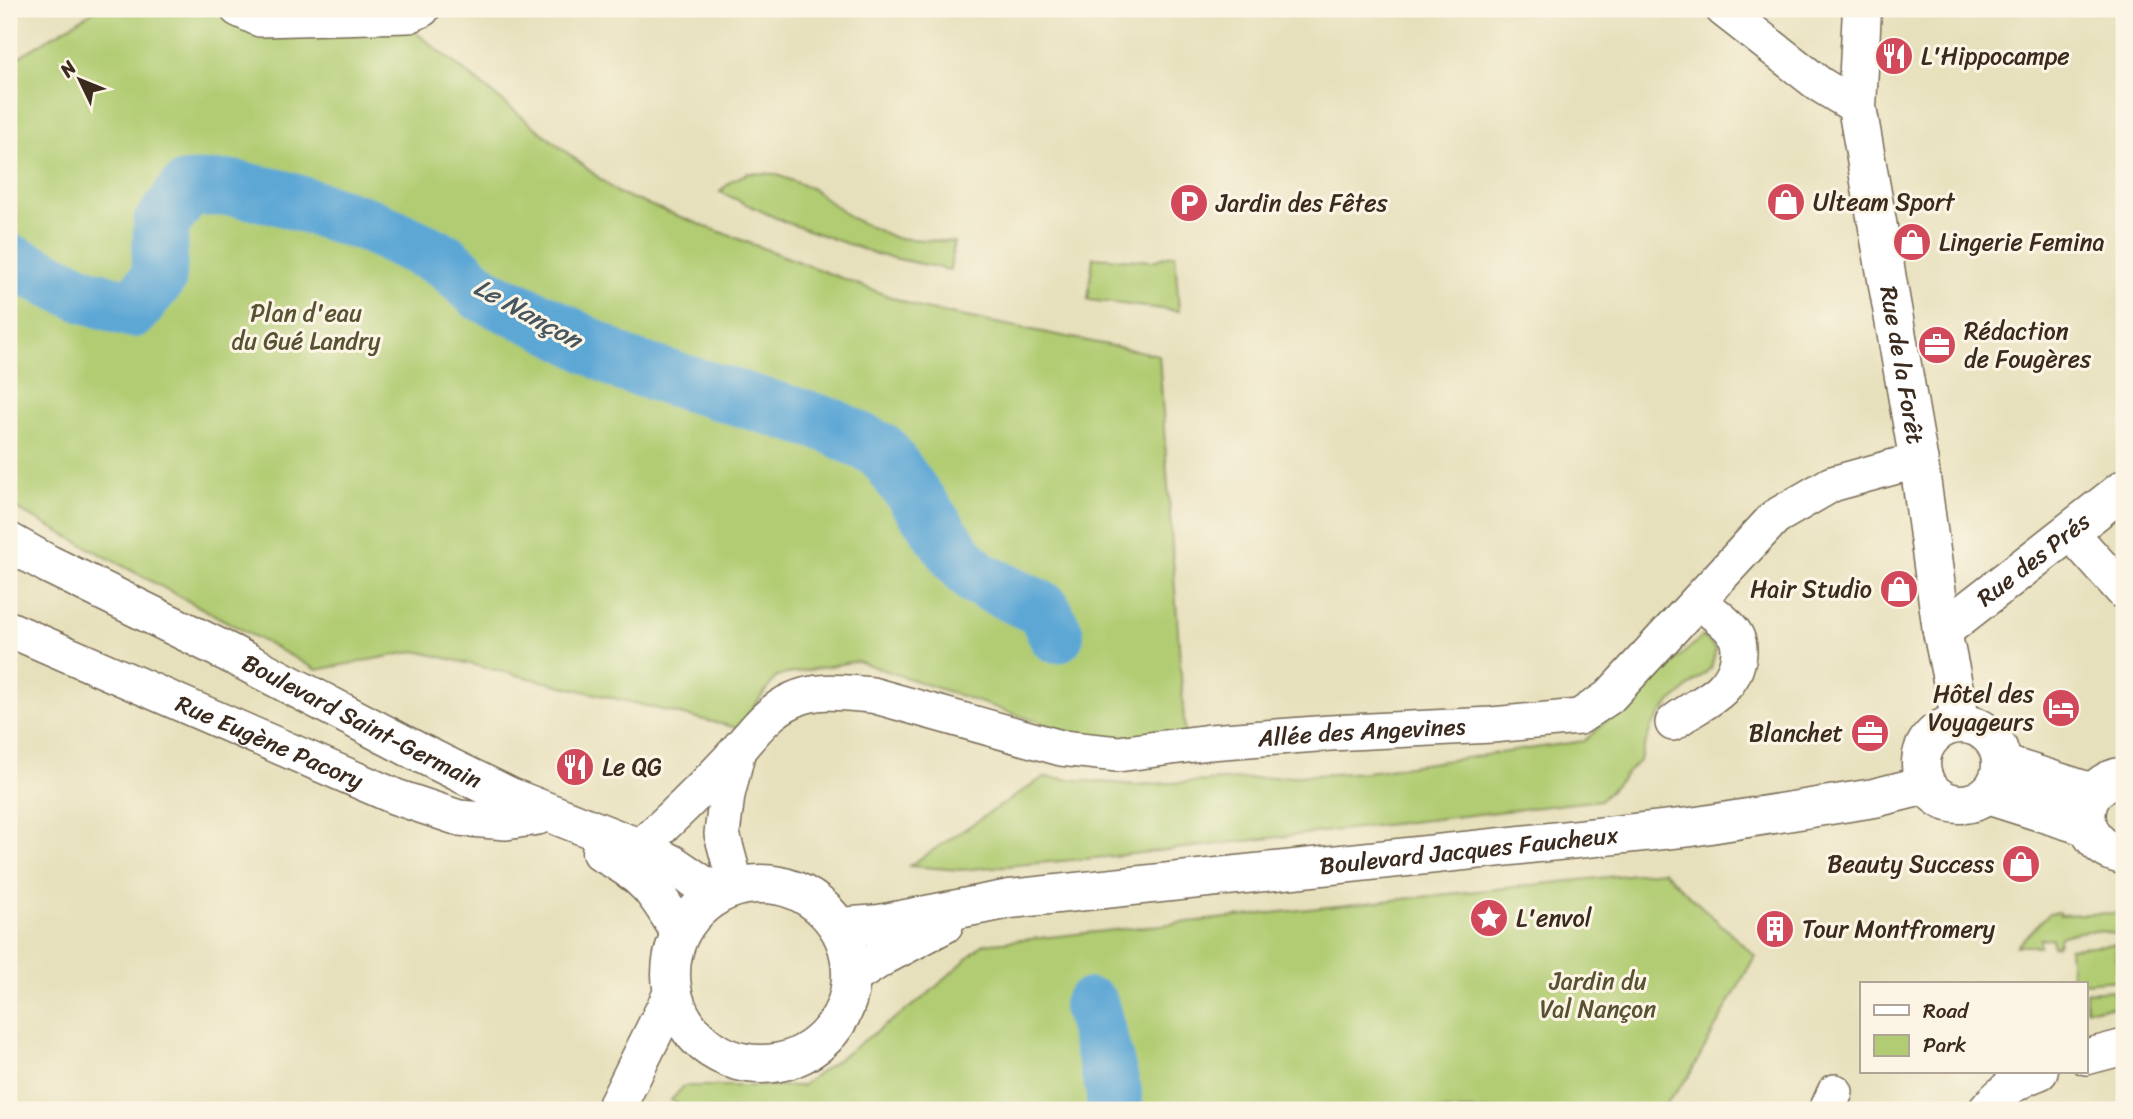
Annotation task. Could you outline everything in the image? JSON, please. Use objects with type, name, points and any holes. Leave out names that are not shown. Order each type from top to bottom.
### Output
[{"type":"main road","name":"Rue de la Forêt","points":[[1862,9],[1857,107],[1919,463],[1942,631],[1961,723]]},
{"type":"main road","name":"Rue des Prés","points":[[1942,631],[2124,489]]},
{"type":"main road","name":"Boulevard Saint-Germain","points":[[9,542],[524,807],[639,848],[726,890]]},
{"type":"main road","points":[[1961,723],[1974,725],[1994,740],[1999,751],[1994,779],[1975,802],[1948,802],[1935,795],[1926,785],[1921,773],[1923,749],[1938,730],[1961,723]]},
{"type":"main road","points":[[1994,779],[2102,799],[2093,838],[2101,847],[2124,855]]},
{"type":"main road","name":"Boulevard Jacques Faucheux","points":[[839,927],[880,924],[1010,898],[1691,827],[1874,798],[1926,785]]},
{"type":"main road","points":[[524,807],[625,864],[653,888],[680,933]]},
{"type":"main road","points":[[765,883],[795,889],[820,904],[839,927],[849,951],[852,976],[846,1005],[832,1031],[810,1050],[783,1062],[754,1065],[726,1058],[701,1042],[688,1029],[672,995],[672,953],[680,933],[695,911],[726,890],[765,883]]},
{"type":"main road","name":"Boulevard Jacques Faucheux","points":[[852,976],[943,924],[1010,898]]},
{"type":"main road","points":[[620,1102],[672,995]]},
{"type":"main road","points":[[620,1102],[667,1060],[701,1042]]},
{"type":"street","points":[[238,9],[260,19],[415,12]]},
{"type":"street","points":[[1723,9],[1819,84],[1857,107]]},
{"type":"street","name":"Allée des Angevines","points":[[639,848],[703,787],[770,714],[793,699],[815,692],[872,695],[1061,748],[1118,754],[1210,742],[1492,725],[1579,717],[1609,697],[1775,517],[1832,484],[1897,466],[1919,463]]},
{"type":"street","points":[[2070,532],[2124,592]]},
{"type":"street","points":[[1673,723],[1724,687],[1739,659],[1738,640],[1731,629],[1698,601]]},
{"type":"street","name":"Rue Eugène Pacory","points":[[9,629],[396,797],[459,818],[506,822],[524,807]]},
{"type":"street","name":"Allée des Angevines","points":[[726,890],[722,834],[727,795],[738,750]]},
{"type":"street","points":[[2088,1056],[2124,1047]]},
{"type":"street","points":[[1986,1110],[2001,1093],[2030,1075]]},
{"type":"green space","name":"Plan d'eau du Gué Landry","points":[[97,9],[298,9],[414,31],[618,193],[920,308],[1159,355],[1185,734],[1089,739],[857,661],[777,676],[738,728],[416,651],[317,670],[9,505],[9,63]]},
{"type":"green space","points":[[748,173],[775,174],[813,189],[851,218],[895,238],[954,242],[950,270],[879,255],[785,222],[720,192],[731,181]]},
{"type":"green space","points":[[1175,254],[1179,311],[1088,300],[1093,257],[1152,261]]},
{"type":"green space","points":[[1703,636],[1716,649],[1711,668],[1670,703],[1651,727],[1640,760],[1601,800],[1106,857],[960,870],[909,866],[1044,777],[1136,785],[1367,772],[1584,741]]},
{"type":"green space","name":"Jardin du Val Nançon","points":[[1663,871],[1755,956],[1689,1076],[1661,1110],[688,1110],[671,1100],[684,1086],[801,1086],[927,995],[983,944]]},
{"type":"green space","points":[[2059,912],[2059,915],[2118,913],[2121,937],[2106,932],[2083,931],[2060,937],[2058,945],[2053,946],[2052,938],[2040,939],[2040,946],[2017,946],[2049,913]]},
{"type":"green space","points":[[2115,944],[2118,980],[2072,982],[2069,948]]},
{"type":"green space","points":[[2113,990],[2114,1007],[2088,1009],[2088,992]]},
{"type":"waterway","name":"Le Nançon","points":[[9,261],[87,296],[133,310],[159,277],[161,224],[187,189],[233,188],[279,197],[368,225],[446,261],[482,294],[547,323],[626,365],[829,425],[882,451],[960,560],[977,578],[1044,610],[1056,635]]},
{"type":"waterway","name":"Le Nançon","points":[[1091,1006],[1114,1092],[1114,1110]]},
{"type":"place","name":"L'Hippocampe","points":[[1894,56]]},
{"type":"place","name":"Ulteam Sport","points":[[1786,202]]},
{"type":"place","name":"Jardin des Fêtes","points":[[1189,203]]},
{"type":"place","name":"Lingerie Femina","points":[[1912,242]]},
{"type":"place","name":"Rédaction de Fougères","points":[[1937,345]]},
{"type":"place","name":"Hair Studio","points":[[1899,589]]},
{"type":"place","name":"Hôtel des Voyageurs","points":[[2061,708]]},
{"type":"place","name":"Blanchet","points":[[1870,733]]},
{"type":"place","name":"Le QG","points":[[575,767]]},
{"type":"place","name":"Beauty Success","points":[[2021,864]]},
{"type":"place","name":"L'envol","points":[[1489,918]]},
{"type":"place","name":"Tour Montfromery","points":[[1775,929]]}]
